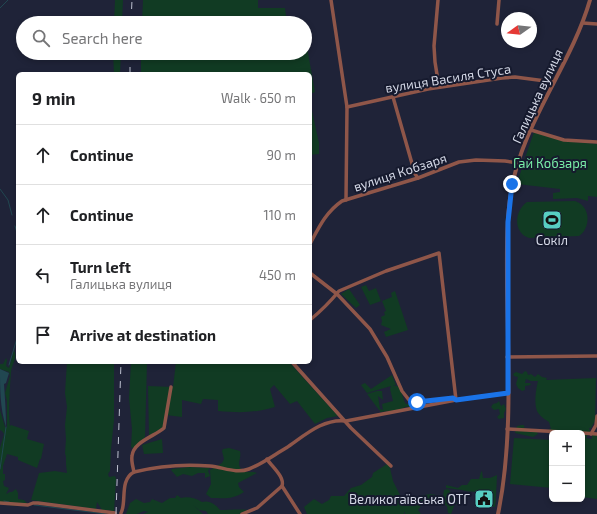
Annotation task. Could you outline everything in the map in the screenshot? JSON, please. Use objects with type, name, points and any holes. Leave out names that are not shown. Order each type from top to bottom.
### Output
[{"type":"street","points":[[331,0],[347,107],[346,200]]},
{"type":"street","points":[[438,0],[434,46],[439,87]]},
{"type":"street","points":[[497,24],[499,0]]},
{"type":"street","name":"Галицька вулиця","points":[[498,514],[507,429],[508,222],[512,184],[518,163],[531,130],[582,23],[590,0]]},
{"type":"street","points":[[582,23],[597,24]]},
{"type":"street","name":"вулиця Василя Стуса","points":[[347,107],[439,87],[515,77],[553,82]]},
{"type":"street","points":[[393,97],[415,174],[418,178]]},
{"type":"street","points":[[531,130],[564,140],[597,142]]},
{"type":"street","name":"вулиця Кобзаря","points":[[312,240],[326,215],[334,206],[346,200],[418,178],[460,162],[476,160],[518,163]]},
{"type":"street","points":[[312,318],[340,291],[347,287],[386,271],[439,253],[456,400]]},
{"type":"street","points":[[312,275],[337,294],[377,337],[402,391],[409,400],[417,402],[453,398],[456,400]]},
{"type":"street","points":[[507,357],[597,356]]},
{"type":"street","points":[[294,364],[351,428],[391,466]]},
{"type":"street","points":[[134,472],[132,456],[136,448],[139,444],[164,428],[171,387]]},
{"type":"street","points":[[121,513],[123,511],[125,485],[134,472],[163,467],[196,466],[211,466],[228,470],[248,470],[310,431],[333,421],[346,421],[456,400],[508,393]]},
{"type":"street","points":[[591,434],[596,424],[597,416]]},
{"type":"street","points":[[507,429],[549,431]]},
{"type":"street","points":[[585,433],[597,434]]},
{"type":"street","points":[[267,459],[282,480],[282,486],[300,514]]},
{"type":"street","points":[[242,514],[257,508],[282,486]]},
{"type":"street","points":[[0,503],[28,505],[38,503],[115,513]]},
{"type":"green space","points":[[115,0],[123,0],[122,16],[114,16]]},
{"type":"green space","points":[[143,0],[258,0],[258,8],[285,8],[286,16],[142,16]]},
{"type":"green space","points":[[113,60],[121,60],[120,72],[114,72]]},
{"type":"green space","points":[[141,60],[309,60],[311,72],[141,72]]},
{"type":"green space","points":[[312,75],[315,92],[312,93]]},
{"type":"green space","points":[[312,111],[319,143],[319,154],[312,155]]},
{"type":"green space","name":"Гай Кобзаря","points":[[534,132],[563,141],[597,144],[597,197],[588,196],[588,201],[577,198],[553,199],[553,193],[560,192],[560,189],[517,184]]},
{"type":"green space","name":"Сокіл","points":[[575,201],[584,207],[588,217],[586,228],[579,236],[529,238],[520,232],[517,222],[518,216],[523,206],[527,202]]},
{"type":"green space","points":[[366,285],[369,291],[376,288],[381,301],[370,305],[361,287]]},
{"type":"green space","points":[[349,289],[360,305],[356,308],[341,294]]},
{"type":"green space","points":[[395,291],[408,330],[386,337],[384,332],[391,329],[381,325],[381,317],[385,315],[384,312],[386,311],[382,301],[392,297],[391,293]]},
{"type":"green space","points":[[14,350],[15,355],[11,372],[9,414],[10,426],[11,425],[29,431],[27,439],[44,444],[41,459],[37,468],[18,460],[18,457],[7,454],[3,466],[3,474],[5,474],[5,480],[3,481],[4,486],[9,488],[6,494],[16,489],[18,499],[24,500],[27,503],[14,506],[0,503],[0,448],[4,434],[0,430],[0,410],[5,427],[7,428],[7,401],[5,393],[10,376],[9,372],[0,369],[0,364],[3,364],[6,358],[6,366],[9,368]]},
{"type":"green space","points":[[67,364],[114,364],[114,420],[110,471],[108,474],[109,477],[115,476],[116,479],[114,512],[111,512],[110,510],[102,510],[97,502],[96,509],[31,500],[39,473],[55,471],[67,473],[65,425],[67,407],[65,393]]},
{"type":"green space","points":[[131,364],[147,364],[145,437],[134,449],[131,447],[132,429],[129,398]]},
{"type":"green space","points":[[176,364],[291,364],[338,416],[327,418],[315,424],[297,401],[290,404],[274,385],[270,389],[275,407],[254,411],[218,411],[218,400],[203,399],[201,404],[182,400],[182,417],[166,415],[164,427],[149,436],[148,386],[173,387]]},
{"type":"green space","points":[[525,371],[528,375],[531,374],[535,377],[538,374],[547,378],[546,380],[596,378],[595,421],[591,428],[589,428],[591,433],[586,438],[592,439],[592,435],[597,435],[597,499],[585,497],[585,430],[549,430],[551,429],[549,422],[540,415],[536,407],[538,381],[526,379],[525,383],[530,383],[531,385],[525,386],[525,390],[522,391],[516,384],[518,377],[514,376],[513,374],[516,372],[522,374]]},
{"type":"green space","points":[[392,375],[396,385],[393,386],[398,386],[401,390],[406,404],[420,403],[420,406],[405,407],[400,410],[380,412],[367,394],[382,391],[383,400],[378,396],[380,409],[383,410],[382,404],[393,401],[390,389],[391,386],[367,393],[361,385],[365,383],[371,389]]},
{"type":"green space","points":[[499,401],[501,406],[504,404],[506,409],[504,418],[499,419],[497,417],[500,414],[499,409],[494,410],[491,407]]},
{"type":"green space","points":[[524,425],[525,431],[537,432],[538,434],[533,437],[515,433],[517,426]]},
{"type":"green space","points":[[514,438],[549,440],[549,488],[510,484]]},
{"type":"green space","points":[[162,439],[163,453],[144,454],[142,445]]},
{"type":"green space","points":[[229,448],[240,451],[239,464],[245,472],[257,473],[238,483],[239,487],[244,492],[240,495],[228,498],[211,498],[206,494],[211,484],[210,470],[222,463],[224,459],[222,451],[223,449]]},
{"type":"green space","points":[[387,464],[402,499],[402,497],[414,497],[430,494],[443,496],[444,490],[448,489],[457,499],[461,499],[460,504],[455,504],[451,514],[448,513],[447,506],[425,503],[418,510],[421,514],[405,514],[404,511],[404,514],[307,514],[304,507],[314,499],[322,504],[329,500],[331,496],[344,496],[351,488],[361,485],[372,477],[373,473]]},
{"type":"green space","points":[[189,467],[210,468],[208,471],[210,476],[205,478],[205,473],[198,473],[192,476],[183,474],[177,477],[171,470]]},
{"type":"green space","points":[[482,471],[483,478],[490,478],[497,475],[495,507],[489,506],[491,496],[478,492],[446,488],[446,485],[458,488],[462,485],[467,485],[471,479],[479,479]]},
{"type":"green space","points":[[177,495],[181,498],[189,497],[202,502],[210,502],[220,510],[248,510],[239,514],[208,514],[206,511],[199,510],[193,505],[203,514],[143,514],[148,512],[144,511],[137,514],[126,514],[130,503],[136,499],[144,503],[150,502],[152,499],[162,503],[170,498],[175,498]]},
{"type":"shaded area","points":[[0,369],[9,373],[6,383],[4,384],[6,427],[1,406]]},
{"type":"waterway","points":[[0,8],[8,0]]},
{"type":"waterway","points":[[0,189],[8,200],[12,215]]},
{"type":"waterway","points":[[9,365],[16,342]]},
{"type":"waterway","points":[[0,469],[6,427]]},
{"type":"waterway","points":[[4,501],[9,502]]},
{"type":"waterway","points":[[34,505],[106,514]]},
{"type":"railway","points":[[131,16],[132,0]]},
{"type":"railway","points":[[130,60],[130,72]]},
{"type":"railway","points":[[116,514],[121,364]]},
{"type":"place","name":"Сокіл","points":[[552,220]]},
{"type":"place","name":"Великогаївська ОТГ","points":[[484,499]]},
{"type":"route","points":[[417,402],[443,398],[453,398],[456,400],[508,393],[507,258],[508,222],[512,184]]}]
